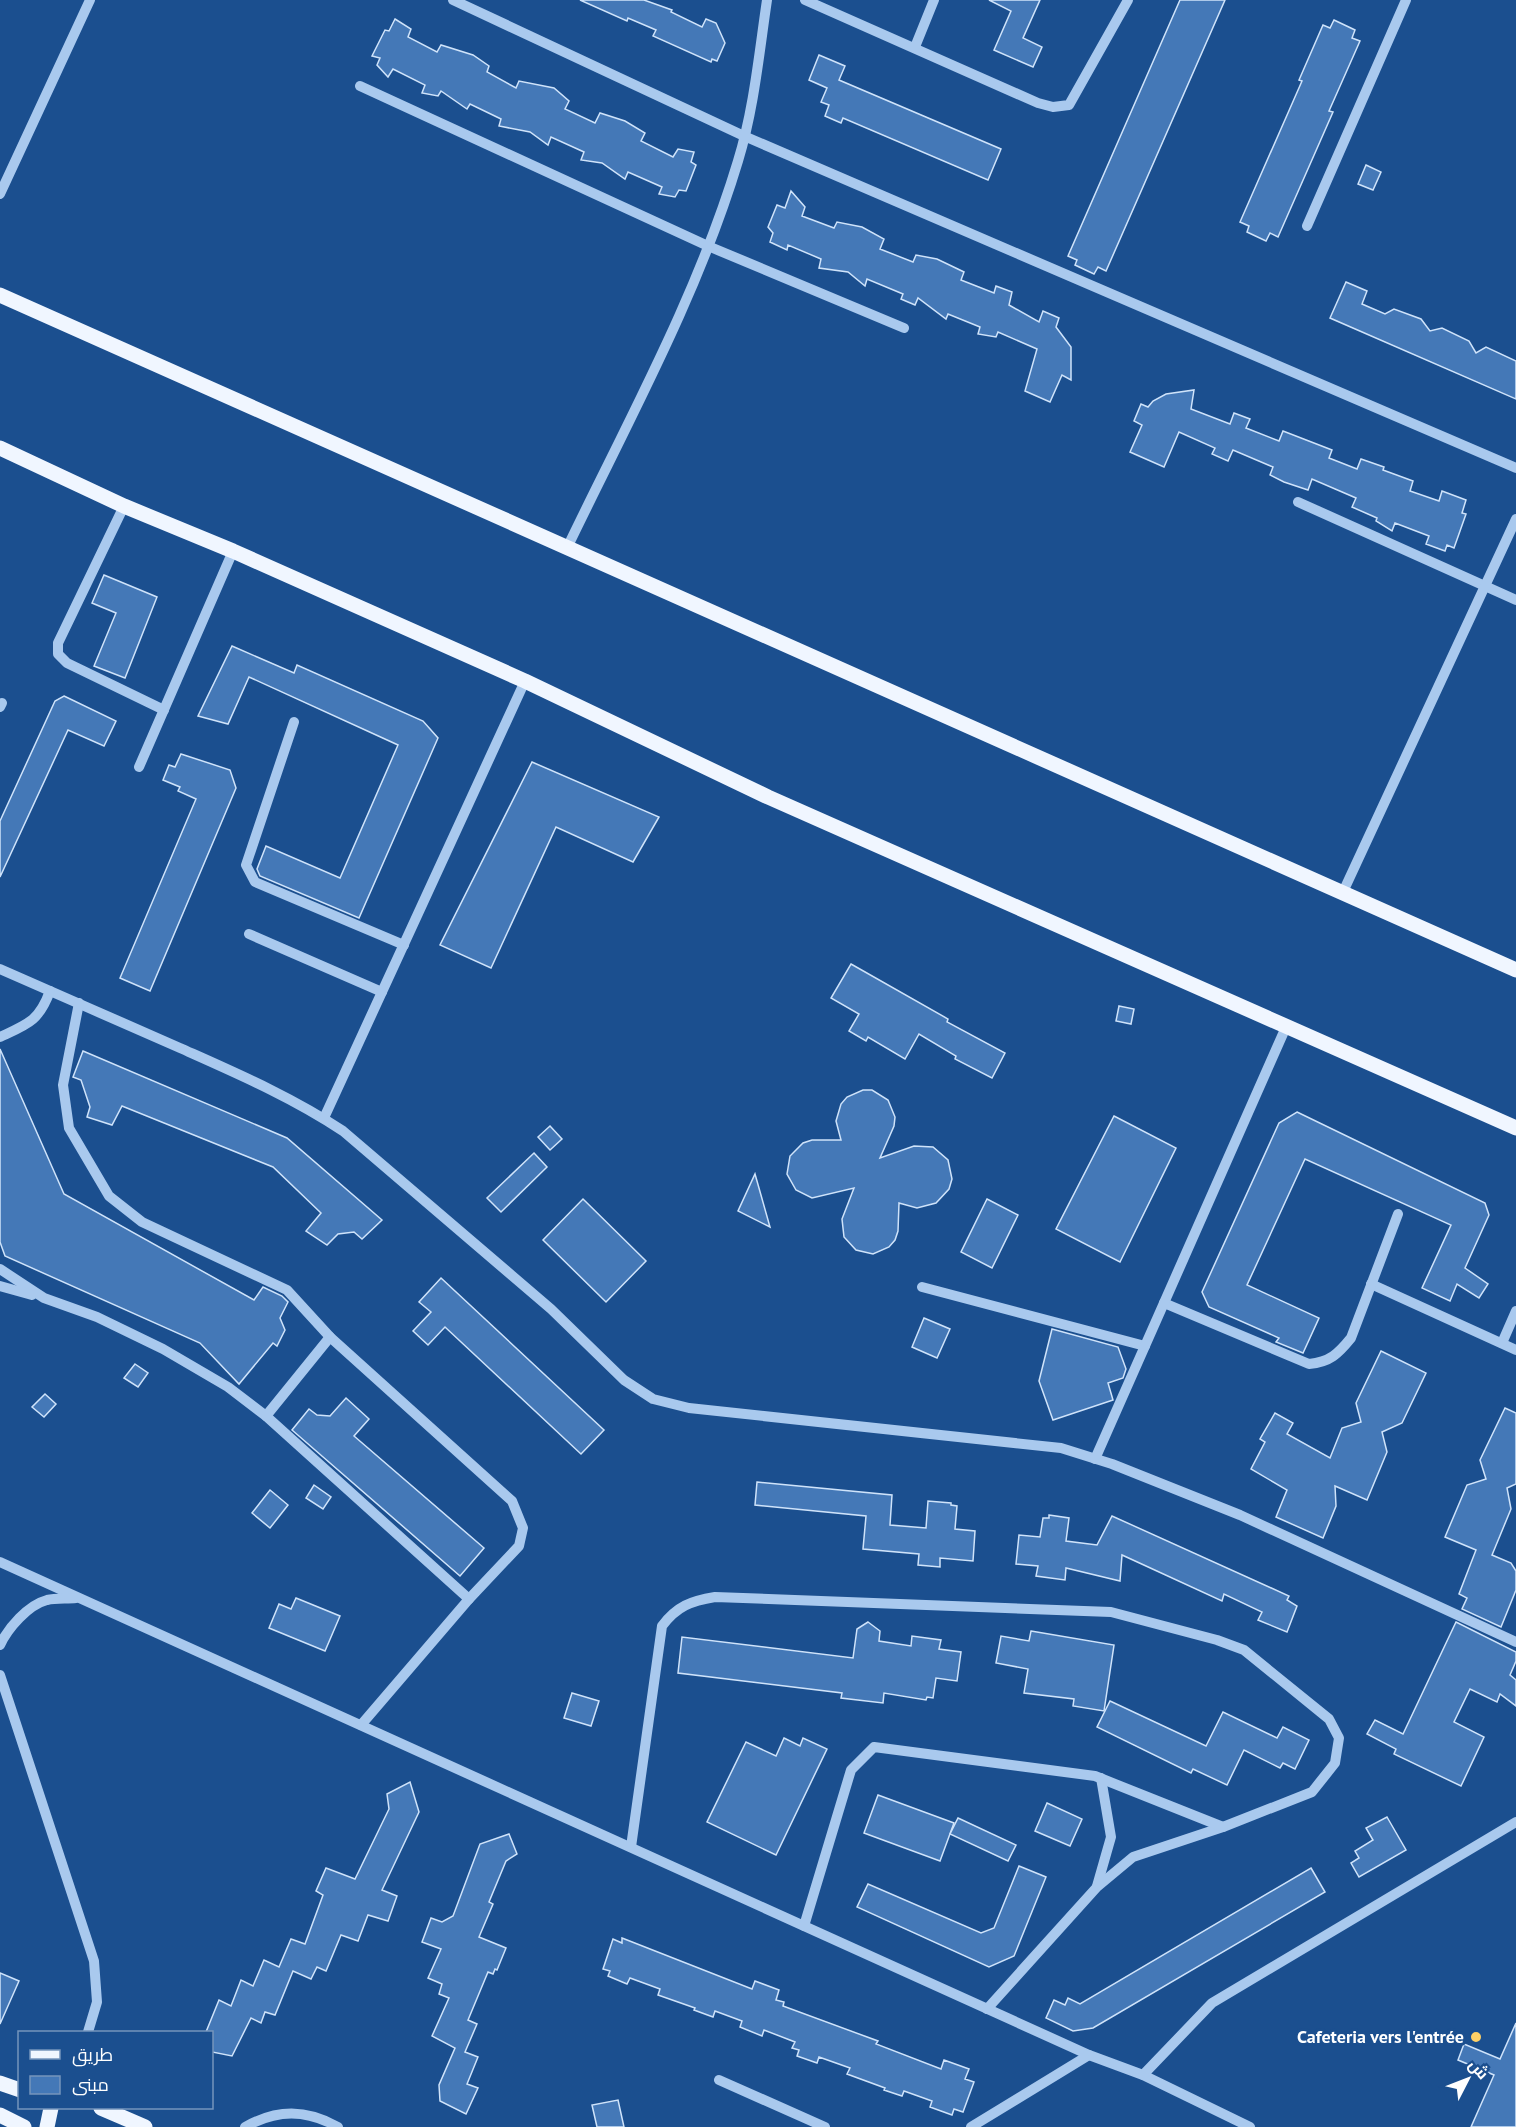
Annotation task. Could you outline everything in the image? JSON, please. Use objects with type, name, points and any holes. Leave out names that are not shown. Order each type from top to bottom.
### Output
[{"type":"main road","points":[[0,294],[1516,970]]},
{"type":"main road","points":[[0,448],[124,506],[233,551],[525,681],[768,797],[1516,1128]]},
{"type":"main road","points":[[0,2082],[18,2089]]},
{"type":"main road","points":[[46,2127],[51,2109]]},
{"type":"main road","points":[[103,2109],[145,2127]]},
{"type":"main road","points":[[0,2115],[24,2127]]},
{"type":"street","points":[[0,194],[90,0]]},
{"type":"street","points":[[453,0],[744,135],[1516,468]]},
{"type":"street","points":[[567,548],[664,354],[708,246],[738,160],[744,135],[755,86],[767,0]]},
{"type":"street","points":[[805,0],[1038,103],[1053,107],[1069,105],[1128,0]]},
{"type":"street","points":[[915,47],[934,0]]},
{"type":"street","points":[[1307,226],[1406,0]]},
{"type":"street","points":[[360,86],[708,246],[904,328]]},
{"type":"street","points":[[1298,502],[1516,600]]},
{"type":"street","points":[[124,506],[58,643],[58,654],[67,663],[164,710]]},
{"type":"street","points":[[1342,892],[1516,519]]},
{"type":"street","points":[[139,767],[233,551]]},
{"type":"street","points":[[324,1118],[525,681]]},
{"type":"street","points":[[294,722],[246,865],[249,874],[255,882],[404,945]]},
{"type":"street","points":[[249,934],[382,992]]},
{"type":"street","points":[[0,969],[303,1104],[343,1131],[551,1309],[624,1380],[653,1399],[689,1408],[996,1439],[1061,1448],[1240,1515],[1516,1642]]},
{"type":"street","points":[[0,1037],[27,1024],[42,1011],[50,991]]},
{"type":"street","points":[[79,1003],[63,1085],[69,1128],[109,1196],[142,1222],[287,1290],[330,1337],[512,1501],[523,1528],[519,1546],[469,1599],[361,1725]]},
{"type":"street","points":[[1095,1459],[1286,1027]]},
{"type":"street","points":[[1164,1303],[1309,1364],[1325,1362],[1337,1355],[1351,1338],[1398,1214]]},
{"type":"street","points":[[0,1269],[44,1298]]},
{"type":"street","points":[[1371,1284],[1516,1350]]},
{"type":"street","points":[[0,1286],[44,1298],[97,1317],[163,1349],[228,1387],[266,1416],[469,1599]]},
{"type":"street","points":[[922,1287],[1145,1346]]},
{"type":"street","points":[[1502,1343],[1516,1311]]},
{"type":"street","points":[[266,1416],[330,1337]]},
{"type":"street","points":[[0,1562],[1089,2055],[1143,2075],[1250,2127]]},
{"type":"street","points":[[631,1847],[663,1626],[673,1612],[689,1602],[715,1597],[1111,1612],[1217,1640],[1244,1650],[1329,1719],[1339,1738],[1335,1763],[1312,1792],[1223,1827],[1133,1857],[1097,1887],[987,2009]]},
{"type":"street","points":[[0,1645],[6,1633],[24,1615],[46,1600],[79,1598]]},
{"type":"street","points":[[0,1675],[94,1961],[97,2002],[88,2031]]},
{"type":"street","points":[[804,1926],[851,1770],[874,1747],[1101,1778],[1223,1827]]},
{"type":"street","points":[[1097,1887],[1111,1837],[1101,1778]]},
{"type":"street","points":[[1143,2075],[1212,2003],[1516,1822]]},
{"type":"street","points":[[971,2127],[1089,2055]]},
{"type":"street","points":[[719,2080],[825,2127]]},
{"type":"street","points":[[245,2127],[278,2113],[300,2112],[338,2127]]},
{"type":"building","points":[[580,0],[644,0],[672,10],[671,12],[702,27],[706,19],[716,23],[725,43],[717,61],[712,59],[711,62],[653,36],[656,30],[628,18],[627,21]]},
{"type":"building","points":[[989,0],[1040,0],[1023,38],[1042,47],[1033,67],[994,50],[1011,11]]},
{"type":"building","points":[[1180,0],[1225,0],[1106,271],[1098,267],[1094,274],[1075,265],[1077,260],[1068,256]]},
{"type":"building","points":[[395,19],[411,29],[408,37],[437,52],[441,45],[473,55],[489,66],[487,72],[516,88],[519,81],[554,88],[569,101],[565,109],[595,123],[600,113],[625,121],[645,133],[641,141],[673,157],[678,149],[694,152],[691,162],[696,165],[686,191],[679,190],[675,197],[659,194],[662,187],[628,172],[625,179],[602,163],[581,160],[584,152],[551,137],[548,145],[530,132],[499,126],[501,119],[470,104],[467,109],[441,91],[438,96],[422,93],[425,85],[393,69],[388,77],[377,65],[380,58],[372,56],[385,30],[389,31]]},
{"type":"building","points":[[1334,20],[1355,30],[1352,38],[1360,41],[1329,111],[1333,112],[1278,237],[1270,233],[1266,241],[1247,232],[1249,226],[1240,222],[1302,81],[1299,80],[1323,25],[1330,28]]},
{"type":"building","points":[[819,55],[845,66],[839,80],[1001,149],[988,180],[843,118],[841,123],[825,116],[829,105],[821,102],[827,88],[809,80]]},
{"type":"building","points":[[1366,165],[1381,172],[1373,190],[1358,184]]},
{"type":"building","points":[[791,191],[805,207],[802,216],[834,228],[837,222],[862,227],[884,239],[880,249],[913,262],[916,255],[937,259],[964,272],[961,280],[994,293],[996,286],[1012,292],[1009,305],[1039,322],[1043,311],[1059,318],[1056,327],[1071,347],[1071,380],[1062,375],[1050,402],[1025,391],[1037,349],[998,332],[996,337],[978,334],[980,327],[948,314],[946,319],[918,298],[915,305],[901,299],[903,294],[867,279],[865,286],[848,272],[819,268],[821,259],[788,245],[787,250],[770,242],[773,233],[768,227],[777,205],[785,208]]},
{"type":"building","points":[[1346,282],[1367,291],[1362,304],[1385,314],[1394,309],[1421,319],[1430,331],[1442,328],[1469,341],[1476,353],[1486,347],[1516,361],[1516,399],[1330,318]]},
{"type":"building","points":[[1194,390],[1191,409],[1230,424],[1234,413],[1250,419],[1246,428],[1279,441],[1283,431],[1332,450],[1329,458],[1357,469],[1361,459],[1384,467],[1383,470],[1413,481],[1410,491],[1439,501],[1442,491],[1466,500],[1462,513],[1466,514],[1454,548],[1447,545],[1445,551],[1426,544],[1429,536],[1395,523],[1392,531],[1376,521],[1377,518],[1352,507],[1356,498],[1312,479],[1308,490],[1284,482],[1270,475],[1273,467],[1233,450],[1228,461],[1212,454],[1215,448],[1179,432],[1164,467],[1130,452],[1142,425],[1134,421],[1141,404],[1148,407],[1153,401],[1166,394]]},
{"type":"building","points":[[104,575],[157,597],[125,678],[94,666],[116,613],[92,603]]},
{"type":"building","points":[[232,646],[294,673],[297,665],[423,721],[438,738],[359,918],[260,876],[257,869],[266,846],[340,878],[398,745],[249,677],[228,724],[198,716]]},
{"type":"building","points":[[64,696],[116,721],[104,746],[68,730],[0,877],[0,821],[55,701]]},
{"type":"building","points":[[181,754],[230,770],[236,788],[150,991],[120,978],[196,799],[178,791],[180,787],[163,780],[169,765],[175,767]]},
{"type":"building","points":[[532,762],[659,817],[633,862],[556,827],[491,968],[440,945]]},
{"type":"building","points":[[851,964],[948,1019],[947,1022],[1005,1053],[992,1078],[955,1059],[956,1056],[919,1034],[905,1059],[868,1037],[866,1041],[849,1031],[859,1014],[831,998]]},
{"type":"building","points":[[1119,1006],[1134,1009],[1131,1024],[1116,1021]]},
{"type":"building","points":[[0,1049],[64,1194],[254,1300],[263,1287],[282,1296],[288,1302],[280,1318],[285,1330],[277,1346],[273,1343],[239,1384],[200,1343],[5,1256],[0,1242]]},
{"type":"building","points":[[83,1051],[287,1138],[382,1220],[362,1239],[354,1232],[338,1234],[327,1245],[306,1231],[321,1213],[273,1167],[122,1106],[112,1125],[87,1117],[90,1107],[81,1080],[73,1077]]},
{"type":"building","points":[[863,1090],[872,1090],[888,1100],[895,1117],[894,1126],[880,1158],[914,1146],[933,1147],[948,1160],[952,1179],[949,1189],[936,1203],[917,1208],[899,1203],[898,1231],[895,1240],[889,1247],[873,1254],[856,1250],[844,1237],[842,1219],[854,1188],[812,1198],[796,1190],[787,1174],[790,1156],[803,1143],[812,1140],[841,1140],[836,1121],[841,1104],[847,1097]]},
{"type":"building","points":[[1297,1112],[1485,1203],[1489,1215],[1465,1268],[1488,1284],[1479,1298],[1457,1284],[1450,1301],[1422,1288],[1451,1225],[1305,1159],[1247,1285],[1319,1318],[1303,1353],[1276,1342],[1279,1338],[1209,1307],[1202,1292],[1279,1123]]},
{"type":"building","points":[[1114,1116],[1176,1148],[1120,1262],[1056,1229]]},
{"type":"building","points":[[550,1126],[562,1139],[550,1150],[538,1137]]},
{"type":"building","points":[[534,1153],[547,1167],[501,1212],[487,1198]]},
{"type":"building","points":[[755,1174],[770,1227],[738,1211]]},
{"type":"building","points":[[583,1199],[646,1261],[606,1302],[543,1240]]},
{"type":"building","points":[[987,1199],[1018,1215],[992,1268],[961,1252]]},
{"type":"building","points":[[441,1278],[604,1430],[581,1454],[445,1327],[428,1345],[413,1331],[431,1312],[419,1302]]},
{"type":"building","points":[[924,1318],[950,1329],[937,1358],[912,1347]]},
{"type":"building","points":[[1052,1329],[1118,1347],[1126,1369],[1123,1378],[1108,1383],[1113,1400],[1053,1420],[1039,1381]]},
{"type":"building","points":[[1381,1351],[1426,1373],[1402,1423],[1382,1432],[1387,1452],[1367,1500],[1335,1486],[1336,1506],[1323,1538],[1276,1517],[1287,1490],[1251,1469],[1265,1442],[1260,1439],[1275,1413],[1293,1423],[1287,1434],[1330,1458],[1342,1428],[1361,1422],[1356,1403]]},
{"type":"building","points":[[135,1364],[148,1373],[138,1387],[124,1378]]},
{"type":"building","points":[[45,1394],[56,1404],[44,1417],[32,1407]]},
{"type":"building","points":[[346,1398],[369,1419],[354,1436],[484,1548],[460,1576],[292,1430],[309,1409],[317,1415],[330,1416]]},
{"type":"building","points":[[1505,1408],[1516,1413],[1516,1484],[1507,1488],[1511,1509],[1492,1555],[1511,1563],[1516,1571],[1516,1590],[1501,1627],[1462,1609],[1467,1598],[1459,1594],[1476,1550],[1445,1537],[1467,1485],[1486,1479],[1480,1460]]},
{"type":"building","points":[[757,1482],[892,1495],[890,1525],[926,1528],[928,1501],[951,1503],[957,1506],[955,1529],[975,1531],[973,1561],[940,1558],[940,1567],[918,1565],[919,1554],[863,1549],[866,1516],[755,1505]]},
{"type":"building","points":[[314,1485],[331,1497],[323,1509],[306,1498]]},
{"type":"building","points":[[270,1490],[288,1505],[270,1528],[252,1513]]},
{"type":"building","points":[[1049,1515],[1069,1518],[1066,1541],[1097,1545],[1112,1516],[1289,1596],[1287,1600],[1297,1606],[1287,1632],[1258,1620],[1262,1612],[1224,1594],[1222,1601],[1122,1555],[1120,1581],[1066,1568],[1065,1580],[1036,1576],[1038,1566],[1016,1564],[1019,1535],[1040,1537],[1043,1518],[1049,1518]]},
{"type":"building","points":[[296,1598],[340,1616],[325,1651],[269,1628],[279,1604],[291,1609]]},
{"type":"building","points":[[868,1622],[880,1631],[879,1641],[911,1646],[912,1636],[941,1640],[939,1649],[961,1652],[957,1681],[936,1678],[933,1698],[927,1697],[926,1700],[884,1693],[883,1703],[841,1698],[842,1693],[678,1673],[682,1637],[853,1658],[857,1629]]},
{"type":"building","points":[[1456,1622],[1516,1652],[1516,1661],[1510,1675],[1516,1680],[1516,1706],[1500,1694],[1497,1702],[1470,1689],[1454,1722],[1484,1737],[1461,1786],[1394,1754],[1396,1749],[1367,1734],[1375,1720],[1403,1734]]},
{"type":"building","points":[[1031,1631],[1114,1645],[1104,1711],[1073,1706],[1074,1699],[1024,1693],[1028,1669],[996,1663],[1001,1636],[1029,1641]]},
{"type":"building","points":[[572,1693],[599,1701],[591,1726],[564,1718]]},
{"type":"building","points":[[1110,1701],[1206,1746],[1223,1712],[1277,1738],[1283,1727],[1309,1740],[1295,1769],[1283,1763],[1280,1768],[1244,1750],[1227,1785],[1193,1769],[1191,1773],[1097,1727]]},
{"type":"building","points":[[784,1738],[800,1746],[803,1738],[827,1749],[776,1855],[707,1822],[746,1742],[776,1756]]},
{"type":"building","points":[[410,1782],[419,1812],[382,1890],[397,1896],[388,1921],[368,1915],[358,1941],[341,1935],[326,1971],[317,1967],[311,1979],[293,1971],[275,2015],[265,2012],[261,2023],[251,2018],[232,2056],[213,2052],[213,2031],[206,2031],[219,2000],[231,2006],[241,1980],[253,1986],[264,1960],[279,1967],[291,1939],[305,1944],[323,1895],[316,1891],[326,1868],[355,1879],[389,1809],[387,1794]]},
{"type":"building","points":[[878,1795],[954,1823],[940,1861],[864,1833]]},
{"type":"building","points":[[1047,1803],[1082,1819],[1070,1846],[1035,1831]]},
{"type":"building","points":[[1387,1817],[1406,1850],[1359,1877],[1351,1863],[1359,1858],[1355,1851],[1373,1840],[1366,1828]]},
{"type":"building","points":[[958,1818],[1016,1845],[1008,1861],[950,1834]]},
{"type":"building","points":[[509,1834],[517,1854],[506,1861],[489,1902],[493,1904],[479,1937],[506,1948],[497,1970],[495,1969],[493,1974],[488,1972],[468,2020],[477,2024],[465,2052],[478,2057],[467,2084],[478,2088],[466,2114],[440,2101],[439,2085],[455,2048],[432,2036],[449,1998],[439,1994],[442,1984],[428,1978],[441,1949],[422,1942],[431,1918],[442,1922],[453,1916],[480,1844]]},
{"type":"building","points":[[1019,1866],[1046,1877],[1014,1956],[989,1967],[857,1907],[868,1884],[981,1933],[994,1928]]},
{"type":"building","points":[[1311,1868],[1325,1892],[1093,2028],[1073,2031],[1046,2018],[1054,2000],[1065,2005],[1068,1998],[1080,2004]]},
{"type":"building","points":[[622,1938],[752,1989],[755,1981],[779,1990],[776,2000],[784,2002],[783,2006],[878,2041],[876,2044],[941,2069],[944,2060],[969,2069],[965,2079],[974,2082],[963,2112],[954,2109],[952,2115],[930,2107],[932,2101],[904,2091],[902,2096],[884,2090],[885,2088],[847,2074],[850,2068],[819,2057],[817,2063],[797,2056],[799,2050],[792,2048],[795,2042],[764,2030],[762,2036],[740,2027],[742,2021],[715,2011],[713,2017],[694,2010],[695,2008],[658,1995],[660,1989],[630,1978],[627,1984],[608,1976],[610,1971],[603,1969],[613,1939],[622,1943]]},
{"type":"building","points":[[0,1973],[19,1981],[0,2024]]},
{"type":"building","points":[[1516,2023],[1516,2127],[1471,2127],[1494,2075],[1458,2060],[1464,2044],[1500,2059]]},
{"type":"building","points":[[618,2100],[624,2127],[597,2127],[592,2105]]},
{"type":"place","name":"Cafeteria vers l'entrée","points":[[1476,2037]]}]
